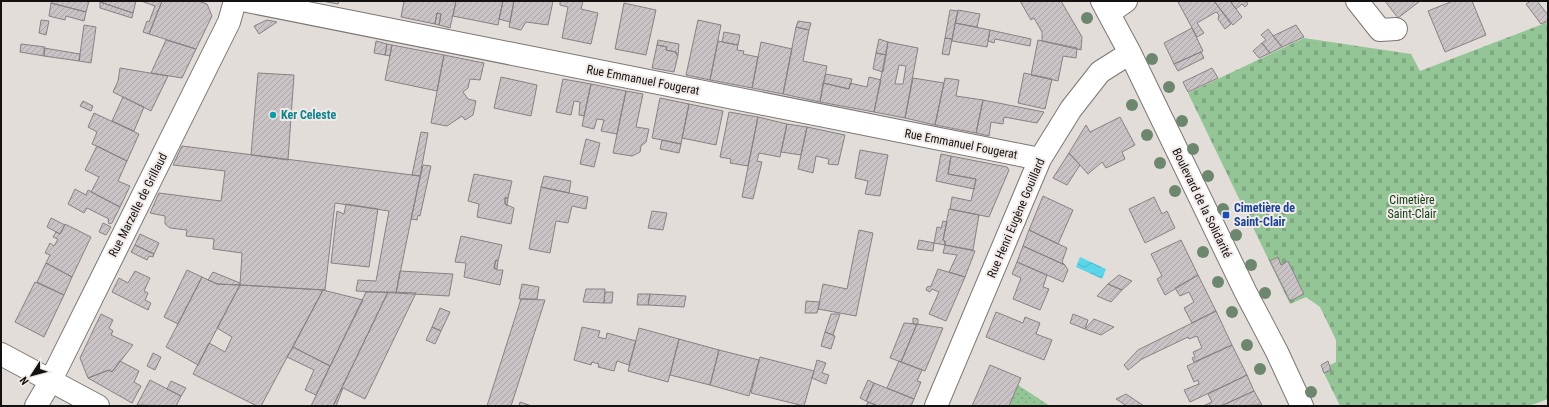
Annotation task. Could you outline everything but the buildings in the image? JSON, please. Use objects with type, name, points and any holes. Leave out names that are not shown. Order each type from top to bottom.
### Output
[{"type":"street","name":"Rue Marzelle de Grillaud","points":[[36,406],[50,382],[229,22],[235,1]]},
{"type":"street","name":"Rue Emmanuel Fougerat","points":[[247,1],[1040,159]]},
{"type":"street","points":[[1358,1],[1380,30],[1396,29]]},
{"type":"street","name":"Boulevard de la Solidarité","points":[[1112,5],[1130,54],[1215,231],[1277,352],[1302,406]]},
{"type":"street","name":"Rue Henri Eugène Gouillard","points":[[936,406],[1040,159],[1071,109],[1100,72],[1130,54]]},
{"type":"street","points":[[1,354],[50,382],[98,406]]},
{"type":"green space","name":"Cimetière Saint-Clair","points":[[1548,22],[1548,399],[1529,406],[1340,406],[1322,369],[1336,362],[1336,340],[1320,307],[1306,297],[1290,304],[1188,93],[1304,38],[1411,54],[1420,71]]},
{"type":"green space","points":[[1018,385],[1050,406],[1009,406]]},
{"type":"water","points":[[1080,257],[1106,269],[1102,279],[1076,267]]},
{"type":"place","name":"Ker Celeste","points":[[273,115]]},
{"type":"place","name":"Cimetière de Saint-Clair","points":[[1226,215]]}]
